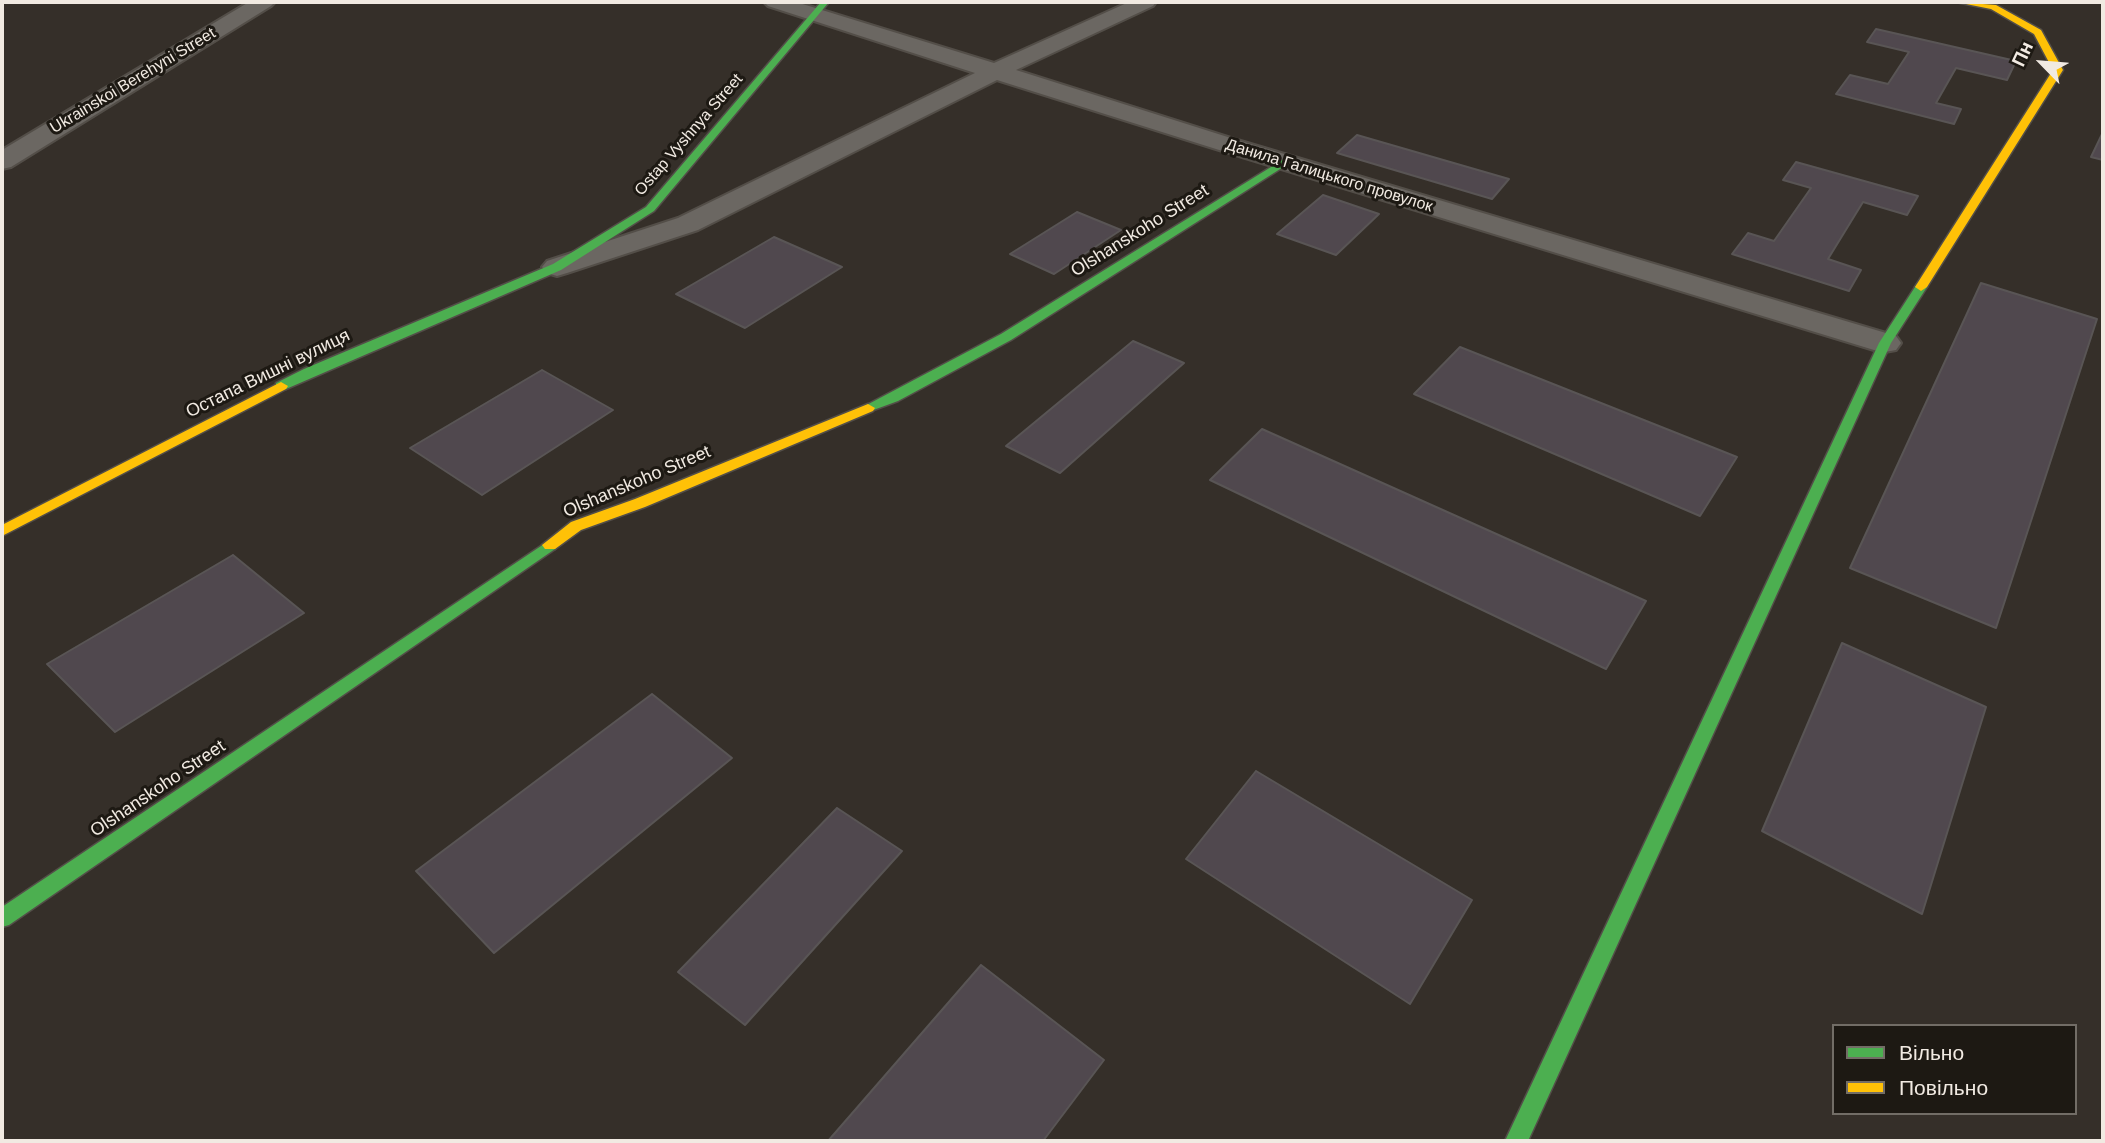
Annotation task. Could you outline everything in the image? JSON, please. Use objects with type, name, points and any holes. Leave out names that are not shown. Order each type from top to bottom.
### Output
[{"type":"street","name":"Ukrainskoi Berehyni Street","points":[[2,161],[264,2]]},
{"type":"street","name":"Данила Галицького провулок","points":[[775,2],[821,8],[996,71],[1284,162],[1885,343]]},
{"type":"street","points":[[557,267],[688,224],[996,71],[1146,2]]},
{"type":"street","points":[[1516,1141],[1885,343],[2058,70],[2038,32],[1993,7],[1960,2]]},
{"type":"street","name":"Ostap Vyshnya Street","points":[[557,267],[650,209],[821,8]]},
{"type":"street","name":"Olshanskoho Street","points":[[2,918],[491,587],[576,526],[640,503],[738,460],[893,398],[1006,337],[1284,162]]},
{"type":"street","name":"Остапа Вишні вулиця","points":[[2,531],[309,372],[557,267]]},
{"type":"building","points":[[1876,29],[2016,61],[2007,80],[1956,68],[1936,103],[1961,109],[1954,124],[1836,94],[1850,75],[1888,84],[1909,52],[1867,42]]},
{"type":"building","points":[[2103,132],[2103,160],[2091,157]]},
{"type":"building","points":[[1357,135],[1509,179],[1492,199],[1337,153]]},
{"type":"building","points":[[1796,162],[1918,196],[1907,215],[1863,202],[1828,259],[1861,270],[1849,291],[1732,254],[1748,233],[1774,241],[1811,188],[1783,180]]},
{"type":"building","points":[[1323,195],[1379,214],[1336,255],[1277,234]]},
{"type":"building","points":[[1077,212],[1121,230],[1054,274],[1010,254]]},
{"type":"building","points":[[774,237],[842,267],[745,328],[676,294]]},
{"type":"building","points":[[1981,283],[2097,319],[1996,628],[1850,568]]},
{"type":"building","points":[[1133,341],[1184,363],[1060,473],[1006,446]]},
{"type":"building","points":[[1460,347],[1737,457],[1700,516],[1414,394]]},
{"type":"building","points":[[542,370],[613,410],[482,495],[410,448]]},
{"type":"building","points":[[1262,429],[1646,601],[1606,669],[1210,480]]},
{"type":"building","points":[[233,555],[304,613],[115,732],[47,664]]},
{"type":"building","points":[[1842,643],[1986,707],[1922,914],[1762,831]]},
{"type":"building","points":[[652,694],[732,758],[494,953],[416,871]]},
{"type":"building","points":[[1256,771],[1472,900],[1410,1004],[1186,859]]},
{"type":"building","points":[[837,808],[902,851],[745,1025],[678,972]]},
{"type":"building","points":[[981,965],[1104,1060],[1043,1141],[828,1141]]},
{"type":"traffic: fast","points":[[281,386],[557,267],[650,209],[825,2]]},
{"type":"traffic: fast","points":[[868,408],[893,398],[1006,337],[1284,162]]},
{"type":"traffic: fast","points":[[1516,1141],[1885,343],[1921,287]]},
{"type":"traffic: fast","points":[[2,918],[550,545]]},
{"type":"traffic: slow","points":[[1921,287],[2058,70],[2038,32],[1993,7],[1960,2]]},
{"type":"traffic: slow","points":[[2,531],[281,386]]},
{"type":"traffic: slow","points":[[550,545],[576,526],[640,503],[868,408]]}]
